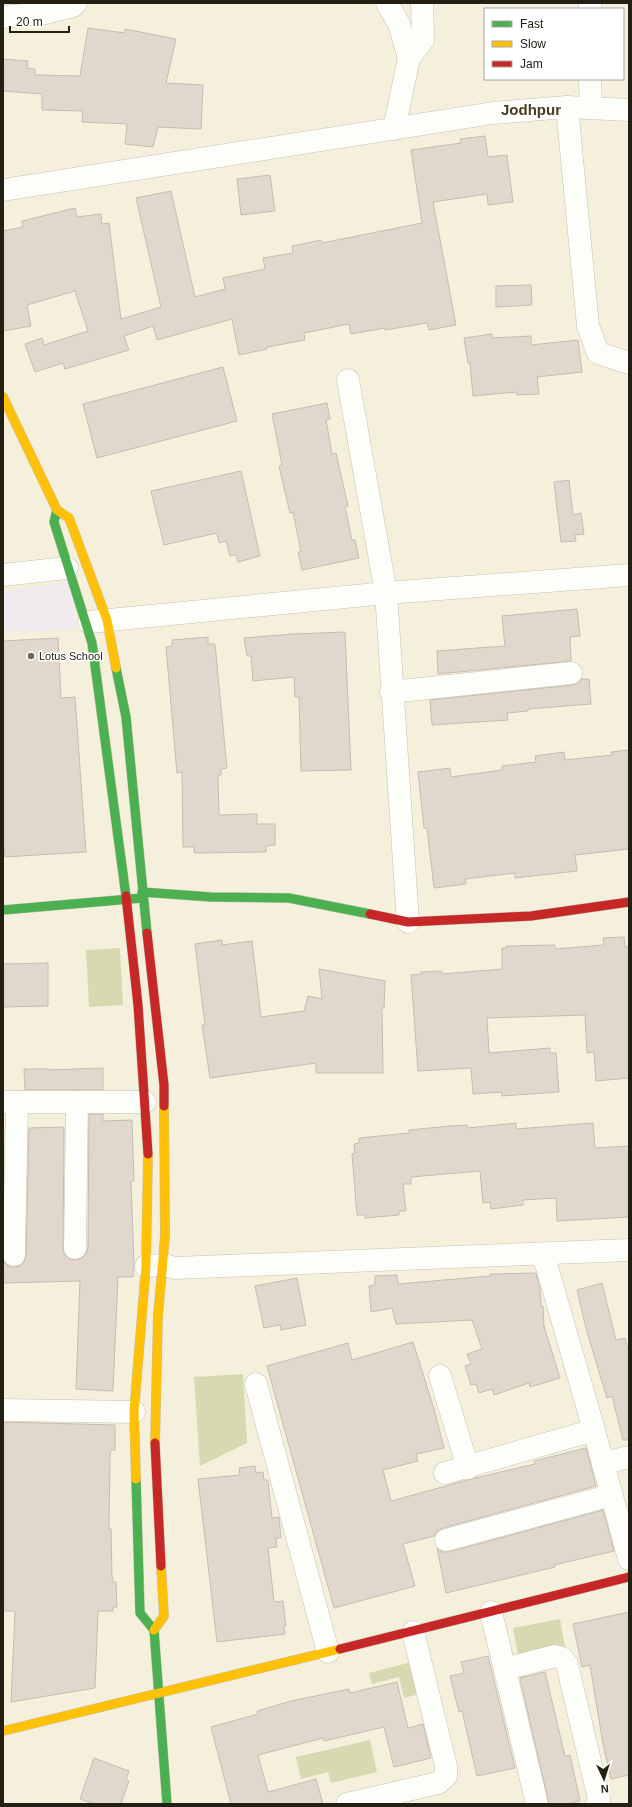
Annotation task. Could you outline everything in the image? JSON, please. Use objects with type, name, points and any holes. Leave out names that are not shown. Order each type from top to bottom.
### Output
[{"type":"street","points":[[3,17],[45,13],[72,6],[76,3]]},
{"type":"street","points":[[387,3],[399,24],[409,58]]},
{"type":"street","points":[[394,129],[409,58],[423,40],[422,3]]},
{"type":"street","points":[[590,80],[591,108]]},
{"type":"street","points":[[567,107],[588,326],[598,352],[629,363]]},
{"type":"street","points":[[3,190],[493,113],[567,107],[629,110]]},
{"type":"street","points":[[348,380],[386,593],[391,692],[408,922]]},
{"type":"street","points":[[3,397],[57,510],[69,518],[107,620],[126,718],[142,892],[164,1085],[165,1236],[154,1266],[134,1412],[140,1613],[154,1630],[167,1804]]},
{"type":"street","points":[[57,510],[54,522],[67,568],[92,643],[121,888],[126,899],[138,1005],[146,1102],[158,1316],[154,1450],[164,1616],[154,1630]]},
{"type":"street","points":[[3,575],[67,568]]},
{"type":"street","points":[[85,623],[386,593],[629,575]]},
{"type":"street","points":[[391,692],[571,673]]},
{"type":"street","points":[[121,888],[142,892],[211,897],[289,898],[408,922],[531,916],[629,902]]},
{"type":"street","points":[[3,910],[126,899],[142,892]]},
{"type":"street","points":[[14,1255],[10,1102],[146,1102]]},
{"type":"street","points":[[75,1248],[77,1102]]},
{"type":"street","points":[[154,1266],[176,1268],[629,1250]]},
{"type":"street","points":[[541,1254],[547,1267],[629,1559]]},
{"type":"street","points":[[440,1376],[468,1468]]},
{"type":"street","points":[[256,1384],[328,1652]]},
{"type":"street","points":[[3,1410],[134,1412]]},
{"type":"street","points":[[445,1473],[468,1468],[594,1430]]},
{"type":"street","points":[[603,1464],[629,1457]]},
{"type":"street","points":[[446,1540],[612,1495]]},
{"type":"street","points":[[3,1731],[413,1632],[629,1577]]},
{"type":"street","points":[[492,1612],[537,1804]]},
{"type":"street","points":[[347,1804],[438,1783],[446,1776],[446,1766],[413,1632]]},
{"type":"street","points":[[505,1669],[555,1656],[562,1658],[567,1664],[599,1799],[597,1804]]},
{"type":"shaded area","points":[[71,580],[77,629],[3,632],[3,592]]},
{"type":"green space","points":[[120,948],[123,1005],[89,1007],[86,950]]},
{"type":"green space","points":[[243,1374],[247,1443],[200,1466],[194,1377]]},
{"type":"green space","points":[[560,1619],[565,1647],[518,1656],[513,1628]]},
{"type":"green space","points":[[415,1661],[423,1693],[404,1698],[399,1677],[372,1684],[369,1673]]},
{"type":"green space","points":[[370,1740],[377,1772],[331,1783],[328,1772],[301,1779],[296,1757]]},
{"type":"building","points":[[88,28],[125,33],[125,29],[176,39],[166,83],[203,85],[201,129],[158,127],[153,147],[125,144],[127,124],[82,122],[83,111],[42,110],[42,94],[3,91],[3,59],[28,61],[27,68],[35,69],[35,75],[80,76]]},
{"type":"building","points":[[485,136],[488,157],[507,155],[513,202],[488,205],[487,194],[433,202],[456,325],[429,330],[427,323],[351,334],[349,324],[304,333],[305,340],[267,347],[267,349],[239,355],[232,319],[157,340],[153,326],[124,336],[129,350],[65,369],[63,363],[35,372],[25,344],[42,338],[44,345],[88,331],[75,291],[27,305],[31,326],[3,331],[3,231],[23,227],[22,221],[75,208],[77,217],[101,214],[102,224],[109,223],[121,319],[161,307],[136,198],[171,191],[195,297],[225,289],[223,278],[265,269],[263,258],[293,253],[292,246],[321,240],[322,243],[422,223],[411,150],[461,143],[460,139]]},
{"type":"building","points":[[270,175],[275,211],[241,215],[237,179]]},
{"type":"building","points":[[531,285],[532,305],[496,307],[496,286]]},
{"type":"building","points":[[492,334],[492,338],[531,336],[531,345],[578,340],[582,372],[537,377],[539,394],[517,395],[516,392],[473,396],[470,363],[468,363],[464,338]]},
{"type":"building","points":[[223,367],[237,421],[97,458],[83,404]]},
{"type":"building","points":[[327,403],[330,419],[326,420],[332,454],[336,453],[348,506],[345,507],[352,540],[355,540],[359,558],[302,570],[298,552],[301,552],[293,512],[290,513],[279,466],[282,465],[272,414]]},
{"type":"building","points":[[241,471],[260,556],[238,562],[236,555],[230,556],[226,541],[219,543],[217,533],[164,545],[151,491]]},
{"type":"building","points":[[569,480],[573,515],[581,513],[584,534],[575,535],[576,541],[561,542],[554,482]]},
{"type":"building","points":[[577,609],[580,636],[570,637],[571,661],[438,674],[437,651],[505,646],[502,616]]},
{"type":"building","points":[[345,632],[351,770],[301,771],[299,697],[295,697],[294,677],[253,681],[251,656],[247,656],[244,638]]},
{"type":"building","points":[[208,637],[208,644],[215,644],[227,768],[221,769],[221,775],[218,776],[219,815],[257,814],[257,824],[275,824],[275,845],[266,846],[266,852],[194,853],[194,847],[183,847],[182,772],[177,773],[166,647],[172,646],[172,640]]},
{"type":"building","points":[[58,638],[61,698],[75,697],[86,852],[5,857],[4,847],[3,848],[3,641]]},
{"type":"building","points":[[582,679],[589,679],[591,704],[528,709],[528,711],[507,713],[508,720],[432,725],[430,700],[572,685],[578,683]]},
{"type":"building","points":[[629,750],[629,849],[575,855],[577,871],[515,878],[515,873],[465,879],[466,884],[434,888],[427,828],[424,828],[418,772],[450,768],[451,777],[502,770],[502,766],[536,762],[535,756],[564,752],[565,760],[612,755],[611,752]]},
{"type":"building","points":[[624,937],[625,947],[629,947],[629,1078],[596,1081],[594,1052],[587,1053],[585,1015],[487,1018],[489,1053],[550,1048],[550,1053],[556,1053],[559,1092],[502,1096],[502,1092],[473,1094],[471,1068],[418,1071],[411,975],[421,974],[421,972],[441,971],[442,974],[502,969],[502,948],[506,948],[506,946],[555,945],[555,949],[604,945],[603,938]]},
{"type":"building","points":[[222,940],[222,945],[252,941],[261,1017],[304,1011],[308,996],[322,999],[319,969],[385,981],[384,1008],[382,1008],[383,1073],[316,1073],[316,1063],[210,1078],[202,1025],[205,1025],[195,944]]},
{"type":"building","points":[[48,963],[48,1006],[3,1007],[3,964]]},
{"type":"building","points":[[103,1068],[103,1090],[25,1090],[24,1069],[49,1070]]},
{"type":"building","points":[[89,1114],[103,1114],[103,1121],[132,1120],[134,1181],[131,1181],[134,1265],[133,1277],[118,1277],[113,1391],[76,1389],[80,1281],[3,1283],[3,1261],[8,1266],[20,1266],[24,1262],[26,1256],[29,1128],[64,1127],[64,1254],[68,1258],[74,1260],[81,1259],[86,1254],[88,1248]]},
{"type":"building","points":[[516,1123],[516,1129],[593,1123],[595,1148],[629,1146],[629,1217],[557,1221],[556,1198],[523,1200],[523,1205],[491,1209],[490,1202],[483,1203],[480,1171],[411,1177],[411,1184],[403,1184],[406,1211],[399,1211],[399,1215],[365,1218],[365,1215],[357,1215],[352,1154],[355,1153],[354,1144],[359,1143],[359,1138],[409,1133],[409,1130],[450,1126],[467,1125],[468,1128]]},
{"type":"building","points":[[536,1273],[540,1289],[541,1306],[543,1306],[544,1326],[560,1378],[530,1387],[529,1383],[494,1395],[492,1389],[479,1393],[476,1384],[471,1385],[465,1366],[471,1364],[467,1354],[482,1349],[472,1320],[396,1324],[392,1308],[371,1312],[369,1286],[375,1285],[375,1276],[397,1275],[398,1284],[490,1276],[490,1274]]},
{"type":"building","points":[[297,1278],[306,1325],[281,1330],[280,1325],[264,1328],[255,1286]]},
{"type":"building","points":[[602,1283],[616,1340],[625,1338],[629,1353],[629,1440],[623,1440],[612,1396],[607,1398],[587,1332],[577,1290]]},
{"type":"building","points":[[413,1342],[434,1409],[444,1448],[416,1454],[418,1461],[383,1470],[391,1501],[475,1478],[535,1464],[534,1461],[586,1448],[596,1486],[443,1528],[437,1531],[434,1536],[403,1544],[415,1586],[334,1608],[267,1366],[348,1343],[352,1360]]},
{"type":"building","points":[[3,1422],[115,1425],[115,1450],[111,1450],[110,1455],[109,1529],[111,1529],[112,1575],[113,1582],[116,1582],[117,1607],[113,1607],[113,1611],[98,1611],[95,1688],[11,1702],[15,1611],[3,1611]]},
{"type":"building","points":[[255,1466],[256,1473],[263,1472],[264,1480],[268,1480],[272,1518],[279,1517],[281,1538],[276,1538],[277,1547],[268,1548],[274,1602],[283,1601],[286,1626],[284,1626],[285,1634],[217,1642],[198,1479],[240,1475],[239,1468]]},
{"type":"building","points":[[603,1510],[614,1551],[554,1565],[555,1567],[446,1593],[437,1548],[442,1552],[449,1552]]},
{"type":"building","points":[[629,1612],[629,1775],[611,1779],[603,1744],[590,1665],[582,1667],[573,1624]]},
{"type":"building","points":[[488,1656],[515,1768],[477,1776],[462,1711],[459,1712],[450,1676],[464,1673],[461,1662]]},
{"type":"building","points":[[545,1672],[565,1756],[570,1755],[580,1801],[567,1804],[549,1804],[520,1678]]},
{"type":"building","points":[[397,1682],[408,1728],[423,1724],[431,1758],[394,1767],[384,1727],[324,1741],[323,1738],[258,1755],[268,1792],[316,1779],[323,1804],[231,1804],[211,1727],[258,1714],[257,1711],[291,1701],[349,1689],[350,1693]]},
{"type":"building","points":[[94,1758],[129,1771],[126,1780],[129,1781],[121,1804],[95,1804],[80,1799]]},
{"type":"traffic: fast","points":[[57,510],[54,522],[92,643],[126,896]]},
{"type":"traffic: fast","points":[[116,668],[126,717],[147,933]]},
{"type":"traffic: fast","points":[[142,892],[211,897],[289,898],[370,914]]},
{"type":"traffic: fast","points":[[3,910],[142,898]]},
{"type":"traffic: fast","points":[[136,1479],[140,1613],[154,1630],[167,1804]]},
{"type":"traffic: slow","points":[[3,397],[57,510],[69,518],[107,620],[116,668]]},
{"type":"traffic: slow","points":[[155,1443],[158,1316],[165,1236],[164,1106]]},
{"type":"traffic: slow","points":[[136,1479],[134,1412],[146,1266],[148,1154]]},
{"type":"traffic: slow","points":[[154,1630],[164,1616],[161,1566]]},
{"type":"traffic: slow","points":[[3,1731],[340,1649]]},
{"type":"traffic: jam","points":[[126,896],[138,1005],[148,1154]]},
{"type":"traffic: jam","points":[[370,914],[408,922],[531,916],[629,902]]},
{"type":"traffic: jam","points":[[147,933],[164,1085],[164,1106]]},
{"type":"traffic: jam","points":[[155,1443],[161,1566]]},
{"type":"traffic: jam","points":[[340,1649],[629,1577]]},
{"type":"place","name":"Lotus School","points":[[31,656]]},
{"type":"district","name":"Jodhpur","points":[[531,109]]}]
